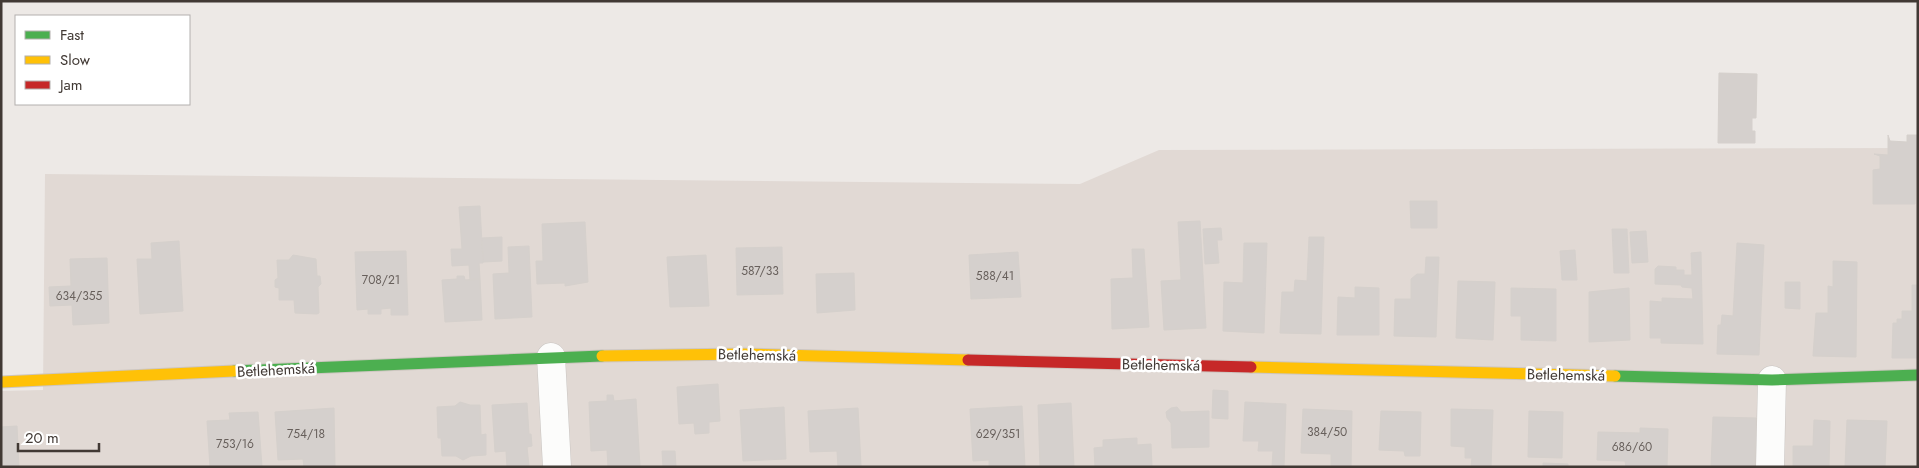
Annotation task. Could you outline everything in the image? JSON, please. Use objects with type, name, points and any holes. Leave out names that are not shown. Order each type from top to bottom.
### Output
[{"type":"street","name":"Betlehemská","points":[[1,382],[551,357],[741,354],[1772,380],[1918,375]]},
{"type":"street","points":[[551,357],[557,467]]},
{"type":"street","points":[[1770,467],[1772,380]]},
{"type":"shaded area","points":[[1918,148],[1918,467],[1,467],[1,391],[43,390],[45,174],[1080,184],[1159,150]]},
{"type":"building","points":[[1719,73],[1757,74],[1756,118],[1752,118],[1752,131],[1755,131],[1755,143],[1718,143]]},
{"type":"building","points":[[1888,135],[1890,141],[1907,142],[1907,135],[1918,135],[1915,204],[1873,204],[1873,170],[1880,169],[1880,156],[1874,154],[1888,155]]},
{"type":"building","points":[[1410,201],[1437,201],[1437,228],[1411,228]]},
{"type":"building","points":[[480,206],[483,263],[479,263],[480,279],[470,280],[469,265],[452,266],[451,249],[462,249],[459,207]]},
{"type":"building","points":[[1200,221],[1206,328],[1164,330],[1161,281],[1181,280],[1178,222]]},
{"type":"building","points":[[585,222],[588,282],[565,286],[565,283],[537,284],[536,261],[543,261],[542,224]]},
{"type":"building","points":[[1221,228],[1222,240],[1217,240],[1219,263],[1205,264],[1203,229]]},
{"type":"building","points":[[1612,229],[1627,229],[1629,273],[1614,273]]},
{"type":"building","points":[[1646,231],[1648,262],[1632,263],[1630,232]]},
{"type":"building","points":[[502,237],[502,261],[483,262],[482,238]]},
{"type":"building","points":[[1309,237],[1324,237],[1321,334],[1280,333],[1282,292],[1294,292],[1295,280],[1307,281]]},
{"type":"building","points":[[179,241],[183,311],[140,314],[137,259],[152,259],[151,243]]},
{"type":"building","points":[[1244,243],[1267,243],[1264,333],[1223,331],[1224,282],[1243,283]]},
{"type":"building","points":[[1737,243],[1764,245],[1759,355],[1717,354],[1718,325],[1721,325],[1722,315],[1733,316]]},
{"type":"building","points":[[529,246],[532,317],[495,319],[493,274],[509,273],[508,247]]},
{"type":"building","points":[[782,247],[783,294],[737,295],[736,248]]},
{"type":"building","points":[[1132,249],[1144,249],[1149,327],[1112,329],[1111,279],[1133,278]]},
{"type":"building","points":[[1575,250],[1577,280],[1562,280],[1560,251]]},
{"type":"building","points":[[406,251],[408,315],[391,315],[391,308],[381,309],[381,314],[368,314],[368,309],[357,310],[355,252]]},
{"type":"building","points":[[1018,252],[1021,297],[971,299],[969,255]]},
{"type":"building","points":[[1701,252],[1703,344],[1661,343],[1661,338],[1650,338],[1650,301],[1662,302],[1662,298],[1693,299],[1692,288],[1682,287],[1681,285],[1655,284],[1655,269],[1658,266],[1676,267],[1676,270],[1684,270],[1684,275],[1692,275],[1691,253]]},
{"type":"building","points":[[293,255],[316,259],[317,276],[320,276],[321,284],[318,287],[319,313],[317,314],[295,313],[294,300],[279,300],[279,288],[275,287],[275,280],[278,278],[277,260],[289,260]]},
{"type":"building","points":[[706,255],[709,306],[670,307],[667,257]]},
{"type":"building","points":[[1426,257],[1439,257],[1436,337],[1394,336],[1395,299],[1411,299],[1411,279],[1417,274],[1425,274]]},
{"type":"building","points":[[107,258],[109,323],[73,325],[72,305],[50,306],[49,287],[71,286],[70,259]]},
{"type":"building","points":[[1833,261],[1857,262],[1856,357],[1813,356],[1816,313],[1828,313],[1828,286],[1833,287]]},
{"type":"building","points":[[854,273],[855,310],[817,313],[816,274]]},
{"type":"building","points":[[457,276],[464,276],[465,280],[480,279],[482,320],[445,322],[442,280],[457,279]]},
{"type":"building","points":[[1458,281],[1495,282],[1493,340],[1456,338]]},
{"type":"building","points":[[1785,282],[1800,282],[1800,309],[1785,308]]},
{"type":"building","points":[[1912,285],[1918,285],[1918,358],[1892,358],[1893,323],[1897,323],[1897,319],[1902,319],[1902,311],[1912,311]]},
{"type":"building","points":[[1355,287],[1379,288],[1379,335],[1337,335],[1338,297],[1355,298]]},
{"type":"building","points":[[1511,288],[1556,289],[1556,341],[1521,340],[1521,316],[1511,316]]},
{"type":"building","points":[[1629,288],[1630,340],[1589,342],[1589,292]]},
{"type":"building","points":[[718,384],[720,421],[709,422],[709,433],[695,434],[694,423],[679,424],[677,387]]},
{"type":"building","points":[[1213,390],[1228,391],[1228,419],[1212,418]]},
{"type":"building","points":[[607,395],[613,395],[614,401],[636,399],[640,467],[608,467],[607,450],[591,451],[589,402],[607,401]]},
{"type":"building","points":[[460,402],[480,405],[481,435],[486,434],[486,455],[471,456],[463,460],[456,456],[442,456],[441,438],[438,438],[437,407],[455,406]]},
{"type":"building","points":[[1245,402],[1286,404],[1284,467],[1272,467],[1273,451],[1258,451],[1259,441],[1243,441]]},
{"type":"building","points":[[527,403],[529,434],[531,434],[532,446],[527,447],[529,466],[507,467],[506,451],[495,452],[492,405]]},
{"type":"building","points":[[1071,403],[1074,467],[1040,467],[1038,405]]},
{"type":"building","points":[[1022,406],[1025,467],[989,467],[989,460],[973,461],[970,409]]},
{"type":"building","points":[[784,407],[786,459],[743,461],[740,410]]},
{"type":"building","points":[[1177,407],[1181,412],[1209,411],[1209,447],[1172,448],[1171,423],[1167,418],[1166,412],[1171,408]]},
{"type":"building","points":[[334,408],[335,467],[304,467],[303,459],[278,460],[275,412]]},
{"type":"building","points":[[858,408],[861,466],[838,467],[837,451],[810,452],[808,411]]},
{"type":"building","points":[[1303,409],[1352,411],[1351,467],[1331,467],[1331,454],[1301,453]]},
{"type":"building","points":[[1451,409],[1493,410],[1491,467],[1471,467],[1472,458],[1465,458],[1465,447],[1451,446]]},
{"type":"building","points":[[1381,411],[1421,412],[1420,456],[1405,456],[1404,451],[1379,450]]},
{"type":"building","points":[[1529,411],[1563,412],[1562,458],[1528,457]]},
{"type":"building","points":[[258,412],[262,467],[210,467],[207,421],[230,420],[229,413]]},
{"type":"building","points":[[1713,417],[1756,418],[1755,467],[1711,467]]},
{"type":"building","points":[[1814,420],[1830,421],[1829,467],[1793,467],[1793,446],[1813,446]]},
{"type":"building","points":[[1847,420],[1887,421],[1885,467],[1845,467]]},
{"type":"building","points":[[17,426],[19,467],[1,467],[1,427]]},
{"type":"building","points":[[1640,428],[1668,429],[1667,467],[1626,467],[1625,461],[1597,460],[1598,432],[1640,433]]},
{"type":"building","points":[[1137,438],[1137,445],[1151,444],[1152,467],[1095,467],[1094,448],[1103,447],[1103,440]]},
{"type":"building","points":[[662,451],[675,451],[676,467],[663,467]]},
{"type":"building","points":[[1543,463],[1568,464],[1568,467],[1543,467]]},
{"type":"traffic: fast","points":[[234,371],[602,356]]},
{"type":"traffic: fast","points":[[1615,376],[1772,380],[1918,375]]},
{"type":"traffic: slow","points":[[602,356],[741,354],[968,360]]},
{"type":"traffic: slow","points":[[1251,367],[1615,376]]},
{"type":"traffic: slow","points":[[1,382],[234,371]]},
{"type":"traffic: jam","points":[[968,360],[1251,367]]}]
